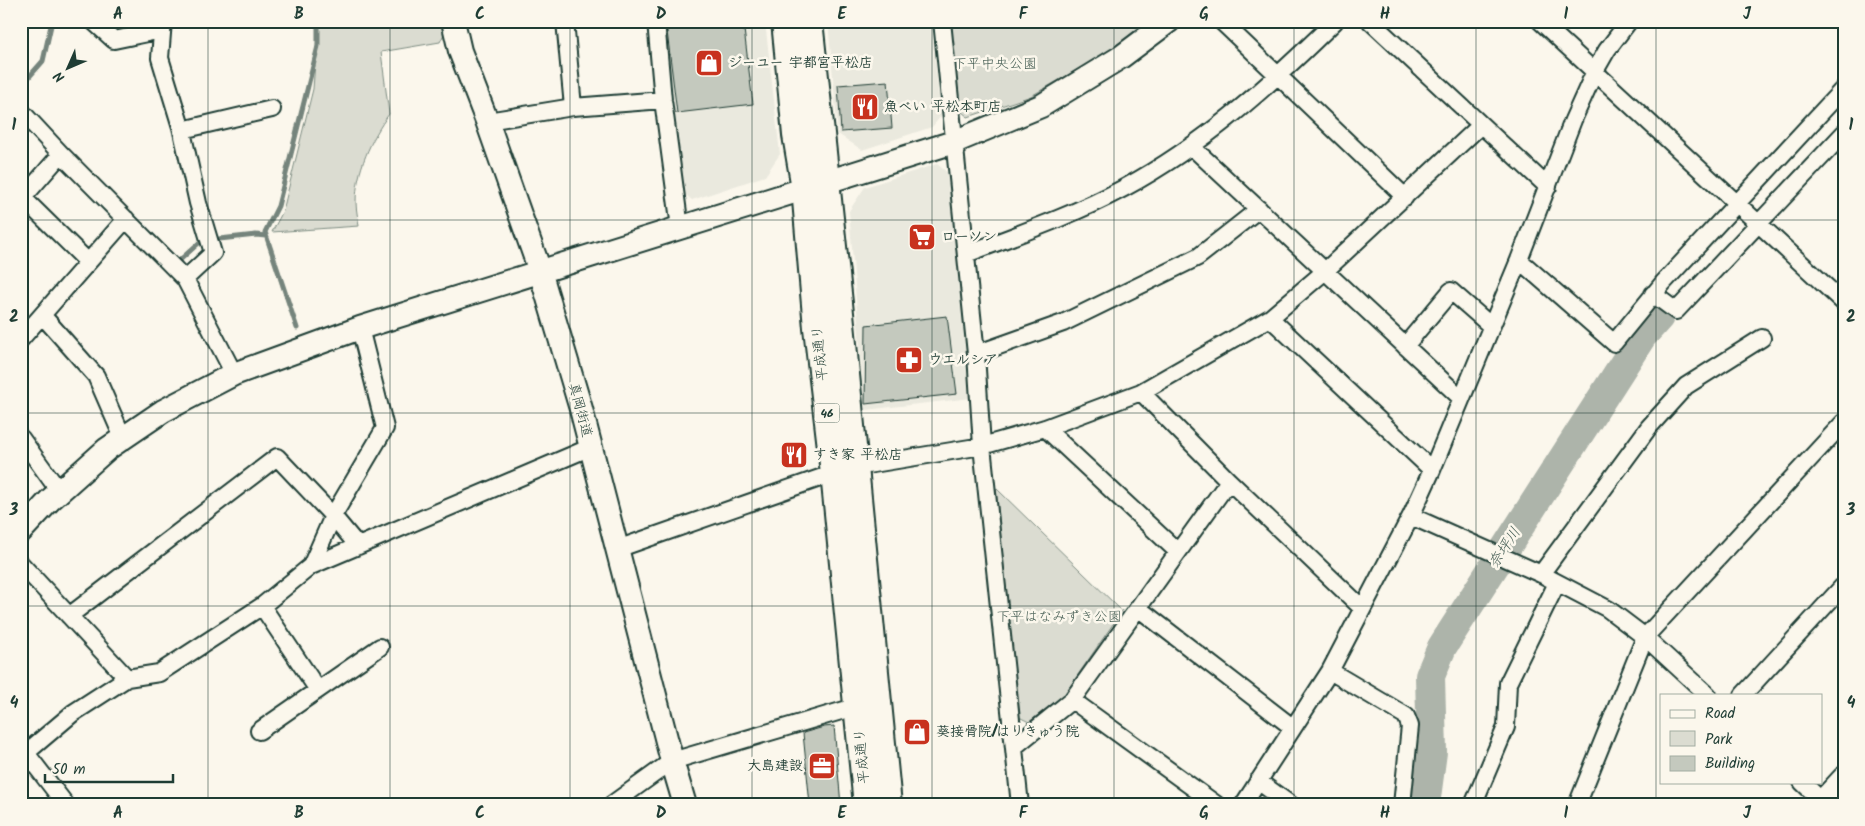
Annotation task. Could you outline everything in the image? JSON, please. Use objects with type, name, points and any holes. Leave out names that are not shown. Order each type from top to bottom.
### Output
[{"type":"main road","name":"平成通り","points":[[785,21],[796,134],[816,185]]},
{"type":"main road","name":"平成通り","points":[[809,21],[816,185],[817,328],[844,470],[888,805]]},
{"type":"main road","name":"平成通り","points":[[844,470],[858,706],[867,805]]},
{"type":"street","points":[[93,21],[114,40],[162,25],[160,58],[182,130],[198,203],[214,253],[185,279]]},
{"type":"street","name":"真岡街道","points":[[453,21],[460,51],[540,271],[591,447],[685,805]]},
{"type":"street","points":[[565,21],[573,107]]},
{"type":"street","points":[[656,21],[663,100],[680,228]]},
{"type":"street","points":[[942,21],[976,354],[982,446],[1020,805]]},
{"type":"street","points":[[21,531],[59,491],[107,449],[162,411],[234,374],[360,328],[954,142],[1041,106],[1121,57],[1169,21]]},
{"type":"street","points":[[1221,21],[1405,197]]},
{"type":"street","points":[[966,254],[1036,228],[1124,188],[1191,146],[1280,76],[1335,21]]},
{"type":"street","points":[[1370,21],[1548,187]]},
{"type":"street","points":[[1540,21],[1844,302]]},
{"type":"street","points":[[1243,805],[1330,671],[1411,516],[1519,260],[1573,120],[1595,71],[1607,50],[1629,21]]},
{"type":"street","points":[[1519,260],[1614,343],[1653,294],[1844,88]]},
{"type":"street","points":[[487,121],[573,107],[663,100]]},
{"type":"street","points":[[182,130],[272,109]]},
{"type":"street","points":[[21,112],[185,279],[234,374]]},
{"type":"street","points":[[617,549],[844,470],[982,446],[1045,428],[1141,392],[1270,318],[1324,272],[1481,124]]},
{"type":"street","points":[[1653,294],[1676,311],[1758,223],[1842,139]]},
{"type":"street","points":[[1191,146],[1461,398]]},
{"type":"street","points":[[61,154],[22,199],[88,262]]},
{"type":"street","points":[[976,354],[1063,323],[1198,256],[1259,209]]},
{"type":"street","points":[[21,339],[126,219]]},
{"type":"street","points":[[1405,346],[1451,292],[1491,326]]},
{"type":"street","points":[[42,315],[96,376],[123,438]]},
{"type":"street","points":[[1270,318],[1432,470]]},
{"type":"street","points":[[311,566],[333,516],[385,428],[360,328]]},
{"type":"street","points":[[1540,574],[1649,427],[1686,386],[1762,338]]},
{"type":"street","points":[[1141,392],[1229,481],[1362,608]]},
{"type":"street","points":[[1580,803],[1645,637],[1844,422]]},
{"type":"street","points":[[1045,428],[1178,552]]},
{"type":"street","points":[[21,438],[59,491]]},
{"type":"street","points":[[66,805],[23,755],[73,713],[127,678],[159,673],[262,606],[311,566],[591,447]]},
{"type":"street","points":[[69,616],[277,457],[333,516],[358,546]]},
{"type":"street","points":[[1014,747],[1072,700],[1229,481]]},
{"type":"street","points":[[1411,516],[1540,574],[1608,609],[1645,637],[1707,694]]},
{"type":"street","points":[[21,564],[127,678]]},
{"type":"street","points":[[1473,805],[1506,726],[1508,683],[1557,583]]},
{"type":"street","points":[[1744,694],[1844,584]]},
{"type":"street","points":[[262,606],[318,690]]},
{"type":"street","points":[[1138,608],[1292,727]]},
{"type":"street","points":[[259,730],[380,647]]},
{"type":"street","points":[[1330,671],[1406,716],[1410,726],[1402,805]]},
{"type":"street","points":[[1072,700],[1218,805]]},
{"type":"street","points":[[610,805],[672,761],[858,706]]},
{"type":"street","points":[[1804,784],[1820,803],[1844,778]]},
{"type":"street","points":[[1258,781],[1291,805]]},
{"type":"shaded area","points":[[662,21],[765,21],[780,154],[765,176],[692,200],[682,192]]},
{"type":"shaded area","points":[[828,21],[931,21],[941,116],[932,127],[862,150],[838,134]]},
{"type":"shaded area","points":[[937,164],[948,173],[972,398],[865,410],[849,211],[865,187]]},
{"type":"green space","points":[[318,21],[441,21],[444,34],[440,42],[381,52],[389,114],[376,134],[362,167],[356,202],[359,226],[272,232],[283,211],[313,89]]},
{"type":"green space","name":"下平中央公園","points":[[947,21],[1146,21],[1112,50],[1031,96],[968,117],[956,107]]},
{"type":"green space","name":"下平はなみずき公園","points":[[996,488],[1122,611],[1064,695],[1029,722],[1019,717]]},
{"type":"building","name":"ジーユー 宇都宮平松店","points":[[680,21],[743,21],[753,104],[677,113],[666,23]]},
{"type":"building","name":"魚べい 平松本町店","points":[[888,81],[892,128],[841,132],[838,85]]},
{"type":"building","name":"ウエルシア","points":[[947,316],[957,394],[865,404],[866,325]]},
{"type":"building","name":"大島建設","points":[[834,726],[841,805],[810,805],[803,733]]},
{"type":"waterway","points":[[21,86],[43,61],[52,21]]},
{"type":"waterway","points":[[297,328],[265,232],[278,206],[318,46],[318,21]]},
{"type":"waterway","points":[[180,260],[201,241],[256,235],[266,236]]},
{"type":"waterway","name":"奈坪川","points":[[1425,805],[1432,752],[1430,676],[1442,647],[1642,336],[1659,317]]},
{"type":"place","name":"ジーユー 宇都宮平松店","points":[[709,63]]},
{"type":"place","name":"魚べい 平松本町店","points":[[865,107]]},
{"type":"place","name":"ローソン","points":[[922,237]]},
{"type":"place","name":"ウエルシア","points":[[909,360]]},
{"type":"place","name":"すき家 平松店","points":[[794,455]]},
{"type":"place","name":"葵接骨院/はりきゅう院","points":[[917,732]]},
{"type":"place","name":"大島建設","points":[[822,766]]}]
